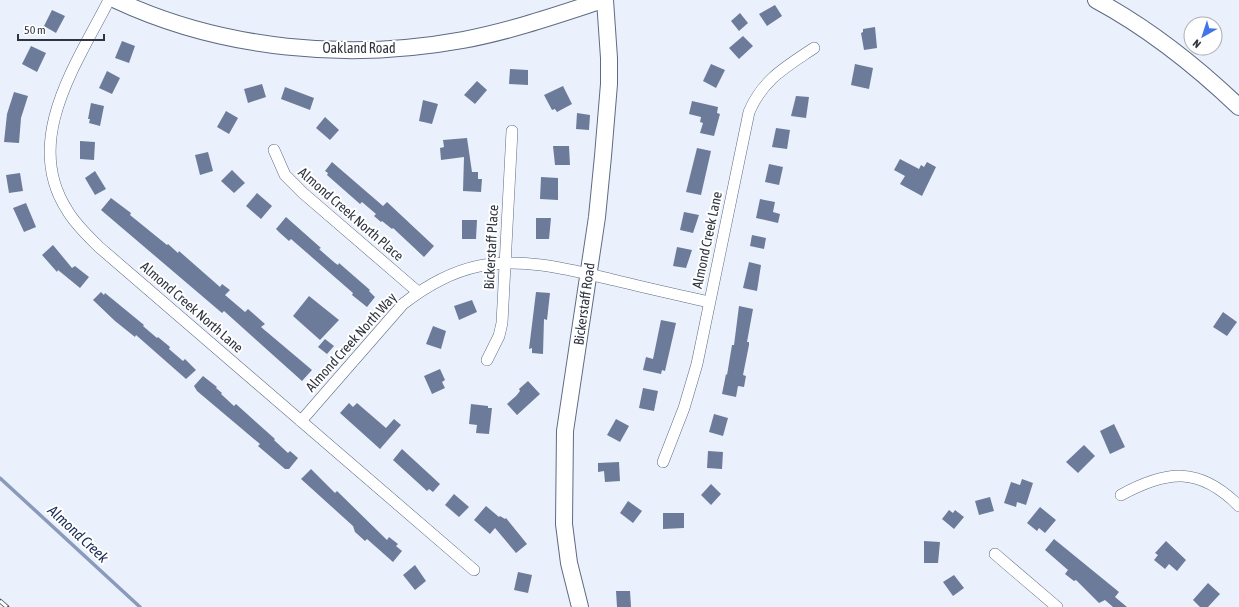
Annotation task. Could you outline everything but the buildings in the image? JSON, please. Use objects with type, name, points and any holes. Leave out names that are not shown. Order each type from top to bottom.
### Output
[{"type":"street","name":"Almond Creek North Lane","points":[[109,0],[64,90],[51,129],[50,158],[53,177],[59,196],[74,221],[99,247],[474,570]]},
{"type":"street","name":"Oakland Road","points":[[116,0],[141,11],[193,28],[242,40],[313,49],[361,50],[400,48],[464,40],[506,30],[604,0]]},
{"type":"street","name":"Bickerstaff Road","points":[[580,607],[569,564],[564,524],[563,493],[565,431],[597,217],[609,84],[609,58],[604,0]]},
{"type":"street","points":[[1096,0],[1161,39],[1212,81],[1239,107]]},
{"type":"street","name":"Almond Creek Lane","points":[[663,462],[684,408],[697,364],[749,112],[759,92],[771,78],[814,48]]},
{"type":"street","name":"Bickerstaff Place","points":[[486,360],[499,336],[502,323],[512,131]]},
{"type":"street","name":"Almond Creek North Place","points":[[274,150],[284,176],[418,292]]},
{"type":"street","name":"Almond Creek North Way","points":[[301,421],[403,304],[418,292],[454,274],[480,266],[529,264],[588,274],[709,302]]},
{"type":"street","points":[[1121,495],[1149,480],[1174,476],[1196,478],[1216,486],[1239,506]]},
{"type":"street","points":[[995,554],[1057,607]]},
{"type":"waterway","name":"Almond Creek","points":[[0,478],[140,607]]},
{"type":"railway","points":[[0,601],[7,607]]}]
